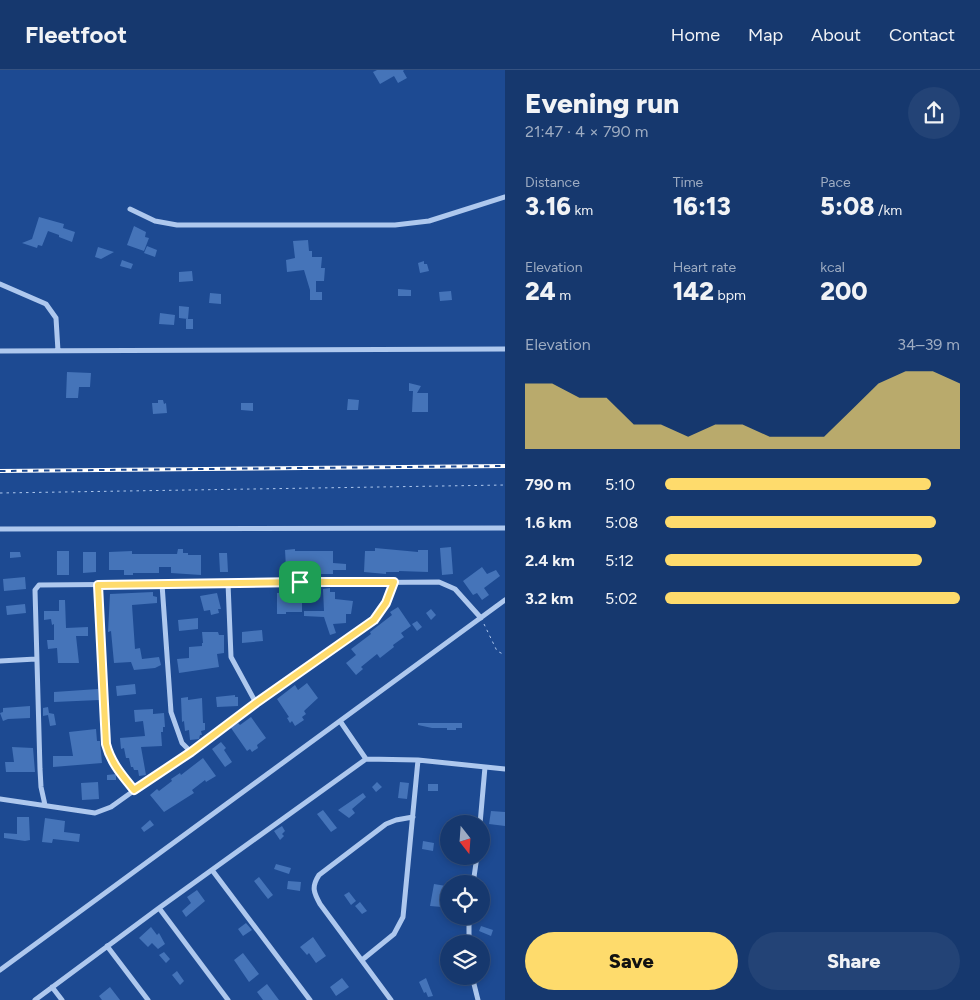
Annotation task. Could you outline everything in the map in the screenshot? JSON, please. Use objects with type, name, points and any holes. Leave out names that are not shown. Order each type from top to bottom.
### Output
[{"type":"street","points":[[130,209],[154,221],[176,225],[395,225],[429,222],[505,197]]},
{"type":"street","points":[[0,284],[46,304],[56,318],[58,351]]},
{"type":"street","points":[[0,351],[505,349]]},
{"type":"street","points":[[0,529],[505,528]]},
{"type":"street","points":[[0,799],[95,813],[111,807],[191,752],[256,703],[374,620],[386,603],[394,582]]},
{"type":"street","points":[[46,805],[41,779],[36,659],[35,590],[39,585],[439,582],[447,584],[461,595],[481,618]]},
{"type":"street","points":[[228,583],[231,657],[256,703]]},
{"type":"street","points":[[162,584],[171,712],[182,743],[191,752]]},
{"type":"street","points":[[98,585],[106,744],[115,766],[134,790]]},
{"type":"street","points":[[0,970],[505,600]]},
{"type":"street","points":[[0,661],[36,659]]},
{"type":"street","points":[[340,720],[366,759]]},
{"type":"street","points":[[35,1000],[366,759],[418,760],[505,769]]},
{"type":"street","points":[[362,960],[394,934],[404,917],[418,760]]},
{"type":"street","points":[[481,815],[485,767]]},
{"type":"street","points":[[391,1000],[320,904],[314,891],[314,885],[318,875],[378,830],[396,820],[413,817]]},
{"type":"street","points":[[212,870],[310,1000]]},
{"type":"street","points":[[159,908],[228,1000]]},
{"type":"street","points":[[107,946],[148,1000]]},
{"type":"street","points":[[474,985],[478,1000]]},
{"type":"street","points":[[52,987],[62,1000]]},
{"type":"path","points":[[0,493],[505,485]]},
{"type":"path","points":[[481,618],[497,651],[505,655]]},
{"type":"building","points":[[377,70],[404,70],[407,78],[398,83],[394,76],[380,84],[373,72]]},
{"type":"building","points":[[39,217],[64,224],[63,228],[75,232],[72,242],[48,231],[42,246],[38,245],[37,248],[22,243],[32,239]]},
{"type":"building","points":[[134,226],[146,232],[145,237],[149,238],[144,251],[127,245]]},
{"type":"building","points":[[308,240],[309,251],[312,251],[312,257],[322,257],[321,268],[325,268],[324,281],[316,281],[316,292],[322,292],[322,300],[310,300],[310,290],[304,270],[287,272],[286,260],[295,258],[293,241]]},
{"type":"building","points":[[147,246],[157,250],[155,257],[144,253]]},
{"type":"building","points":[[98,247],[114,252],[101,259],[95,257]]},
{"type":"building","points":[[122,260],[133,264],[131,269],[120,266]]},
{"type":"building","points":[[424,261],[429,271],[420,273],[418,263]]},
{"type":"building","points":[[192,271],[193,281],[179,282],[179,272]]},
{"type":"building","points":[[398,289],[411,290],[411,296],[398,296]]},
{"type":"building","points":[[451,291],[452,300],[440,301],[439,292]]},
{"type":"building","points":[[210,293],[221,294],[221,304],[209,303]]},
{"type":"building","points":[[179,306],[189,307],[188,319],[179,318]]},
{"type":"building","points":[[160,313],[175,315],[174,325],[159,324]]},
{"type":"building","points":[[186,319],[193,319],[193,329],[186,329]]},
{"type":"building","points":[[67,372],[91,373],[90,387],[79,387],[78,398],[66,398]]},
{"type":"building","points":[[409,383],[421,386],[417,393],[428,393],[428,412],[412,412],[413,391],[409,391]]},
{"type":"building","points":[[348,399],[359,400],[358,410],[347,410]]},
{"type":"building","points":[[158,400],[163,400],[164,404],[166,403],[167,413],[153,414],[152,403],[158,403]]},
{"type":"building","points":[[241,403],[253,403],[253,411],[241,410]]},
{"type":"building","points":[[451,547],[453,574],[442,575],[440,548]]},
{"type":"building","points":[[375,548],[418,552],[418,550],[428,550],[428,572],[399,571],[386,572],[386,574],[364,572],[365,551],[375,551]]},
{"type":"building","points":[[178,549],[183,549],[183,553],[188,553],[188,555],[201,555],[201,575],[171,573],[171,567],[159,567],[159,573],[133,573],[133,575],[124,575],[124,570],[109,570],[109,552],[132,551],[132,554],[177,554]]},
{"type":"building","points":[[295,549],[295,551],[333,551],[333,563],[346,564],[346,570],[333,570],[333,574],[298,574],[298,567],[286,568],[285,550]]},
{"type":"building","points":[[57,551],[69,551],[69,575],[57,575]]},
{"type":"building","points":[[10,552],[20,552],[21,557],[10,558]]},
{"type":"building","points":[[83,552],[96,552],[96,572],[83,573]]},
{"type":"building","points":[[219,553],[227,553],[228,572],[220,572]]},
{"type":"building","points":[[482,567],[487,574],[496,570],[500,576],[484,588],[489,595],[482,600],[477,593],[473,595],[463,581]]},
{"type":"building","points":[[25,577],[26,589],[4,591],[3,579]]},
{"type":"building","points":[[330,588],[330,592],[335,592],[335,599],[353,601],[351,614],[346,614],[346,623],[333,624],[336,633],[330,635],[324,617],[304,616],[304,611],[324,611],[323,589]]},
{"type":"building","points":[[153,592],[153,596],[157,597],[157,603],[132,605],[135,649],[140,648],[142,659],[159,657],[161,665],[155,668],[134,670],[131,662],[114,663],[111,631],[108,632],[110,594]]},
{"type":"building","points":[[217,593],[221,609],[218,609],[219,613],[211,615],[210,610],[204,611],[200,596]]},
{"type":"building","points":[[277,593],[302,593],[302,612],[277,614]]},
{"type":"building","points":[[59,600],[65,600],[66,628],[88,627],[88,636],[76,636],[79,663],[58,663],[57,648],[48,649],[47,640],[54,640],[54,624],[52,625],[51,619],[44,620],[44,611],[59,611]]},
{"type":"building","points":[[25,604],[26,613],[7,615],[6,606]]},
{"type":"building","points":[[398,607],[411,626],[401,633],[404,637],[393,645],[394,647],[380,658],[377,654],[361,667],[363,669],[356,675],[346,663],[356,655],[351,649],[371,634],[370,632],[392,615],[390,612]]},
{"type":"building","points":[[431,609],[436,615],[431,620],[426,613]]},
{"type":"building","points":[[198,618],[198,629],[179,631],[178,620]]},
{"type":"building","points":[[417,621],[422,627],[417,631],[412,624]]},
{"type":"building","points":[[262,630],[263,641],[242,643],[242,632]]},
{"type":"building","points":[[202,632],[218,632],[219,635],[224,635],[224,653],[217,654],[219,667],[179,673],[177,659],[189,658],[189,647],[202,646]]},
{"type":"building","points":[[307,683],[318,698],[304,711],[306,714],[302,717],[304,720],[295,726],[292,721],[290,723],[287,718],[289,717],[277,699],[295,685],[298,690]]},
{"type":"building","points":[[135,684],[136,694],[117,696],[116,686]]},
{"type":"building","points":[[98,689],[99,700],[54,702],[54,692]]},
{"type":"building","points":[[235,695],[235,697],[238,697],[238,706],[217,707],[216,697]]},
{"type":"building","points":[[188,697],[188,700],[202,698],[205,730],[201,731],[202,735],[200,735],[199,739],[190,740],[189,730],[185,731],[184,721],[182,722],[181,698]]},
{"type":"building","points":[[30,706],[30,718],[3,721],[0,713],[3,712],[3,708]]},
{"type":"building","points":[[48,707],[49,713],[54,714],[56,725],[50,726],[48,715],[43,716],[43,708]]},
{"type":"building","points":[[153,709],[153,714],[164,713],[165,727],[163,727],[163,732],[161,732],[162,746],[141,747],[146,775],[139,776],[138,770],[134,770],[131,767],[129,758],[126,758],[124,748],[121,749],[120,738],[145,736],[143,721],[135,722],[134,710]]},
{"type":"building","points":[[251,717],[266,738],[252,752],[250,749],[247,751],[231,728],[238,723],[240,725]]},
{"type":"building","points":[[418,723],[462,723],[462,728],[447,730],[447,728],[432,728],[418,725]]},
{"type":"building","points":[[96,729],[97,741],[100,741],[102,763],[53,767],[53,756],[73,756],[69,732]]},
{"type":"building","points":[[221,742],[232,762],[225,767],[212,749]]},
{"type":"building","points":[[12,747],[33,748],[35,772],[6,772],[5,762],[14,762]]},
{"type":"building","points":[[203,758],[216,776],[206,782],[205,780],[192,790],[194,793],[164,812],[150,795],[157,789],[159,791],[172,781],[171,779],[180,773],[181,775]]},
{"type":"building","points":[[116,774],[116,780],[107,780],[107,775]]},
{"type":"building","points":[[98,782],[99,799],[82,800],[81,783]]},
{"type":"building","points":[[377,782],[382,787],[376,792],[372,787]]},
{"type":"building","points":[[400,782],[409,783],[407,799],[398,798]]},
{"type":"building","points":[[428,784],[438,784],[438,791],[428,791]]},
{"type":"building","points":[[363,793],[366,797],[352,809],[355,813],[349,818],[338,810]]},
{"type":"building","points":[[323,810],[337,828],[331,832],[317,814]]},
{"type":"building","points":[[491,811],[505,812],[505,826],[490,824]]},
{"type":"building","points":[[17,817],[29,817],[30,840],[4,838],[4,833],[17,834]]},
{"type":"building","points":[[45,818],[65,821],[64,832],[80,834],[79,842],[53,839],[52,843],[42,842]]},
{"type":"building","points":[[150,820],[154,825],[144,832],[141,828]]},
{"type":"building","points":[[282,826],[285,831],[282,834],[284,836],[280,840],[274,831]]},
{"type":"building","points":[[423,841],[434,843],[433,851],[422,849]]},
{"type":"building","points":[[276,864],[291,868],[289,874],[274,869]]},
{"type":"building","points":[[259,877],[273,895],[268,899],[254,881]]},
{"type":"building","points":[[288,881],[301,882],[300,891],[287,889]]},
{"type":"building","points":[[434,884],[440,885],[440,907],[430,906]]},
{"type":"building","points":[[197,890],[205,901],[186,917],[182,911],[191,903],[187,897]]},
{"type":"building","points":[[349,892],[356,901],[351,905],[344,895]]},
{"type":"building","points":[[360,902],[367,911],[362,914],[355,906]]},
{"type":"building","points":[[246,923],[252,930],[243,936],[238,929]]},
{"type":"building","points":[[481,926],[493,930],[491,936],[479,931]]},
{"type":"building","points":[[151,927],[157,935],[159,933],[165,944],[158,949],[152,943],[148,947],[139,938]]},
{"type":"building","points":[[313,937],[326,956],[316,963],[309,953],[307,955],[300,947]]},
{"type":"building","points":[[164,952],[170,959],[166,963],[159,955]]},
{"type":"building","points":[[243,953],[259,974],[249,982],[234,960]]},
{"type":"building","points":[[177,971],[184,981],[180,985],[172,975]]},
{"type":"building","points":[[342,978],[349,987],[336,996],[330,987]]},
{"type":"building","points":[[426,978],[433,996],[428,997],[426,992],[424,993],[419,982]]},
{"type":"building","points":[[267,984],[279,1000],[263,1000],[257,992]]},
{"type":"building","points":[[110,987],[120,1000],[102,1000],[99,996]]},
{"type":"railway","points":[[0,471],[505,466]]},
{"type":"route","points":[[300,582],[394,582],[386,603],[374,620],[256,703],[191,752],[134,790],[115,766],[106,744],[98,585],[300,582]]}]
